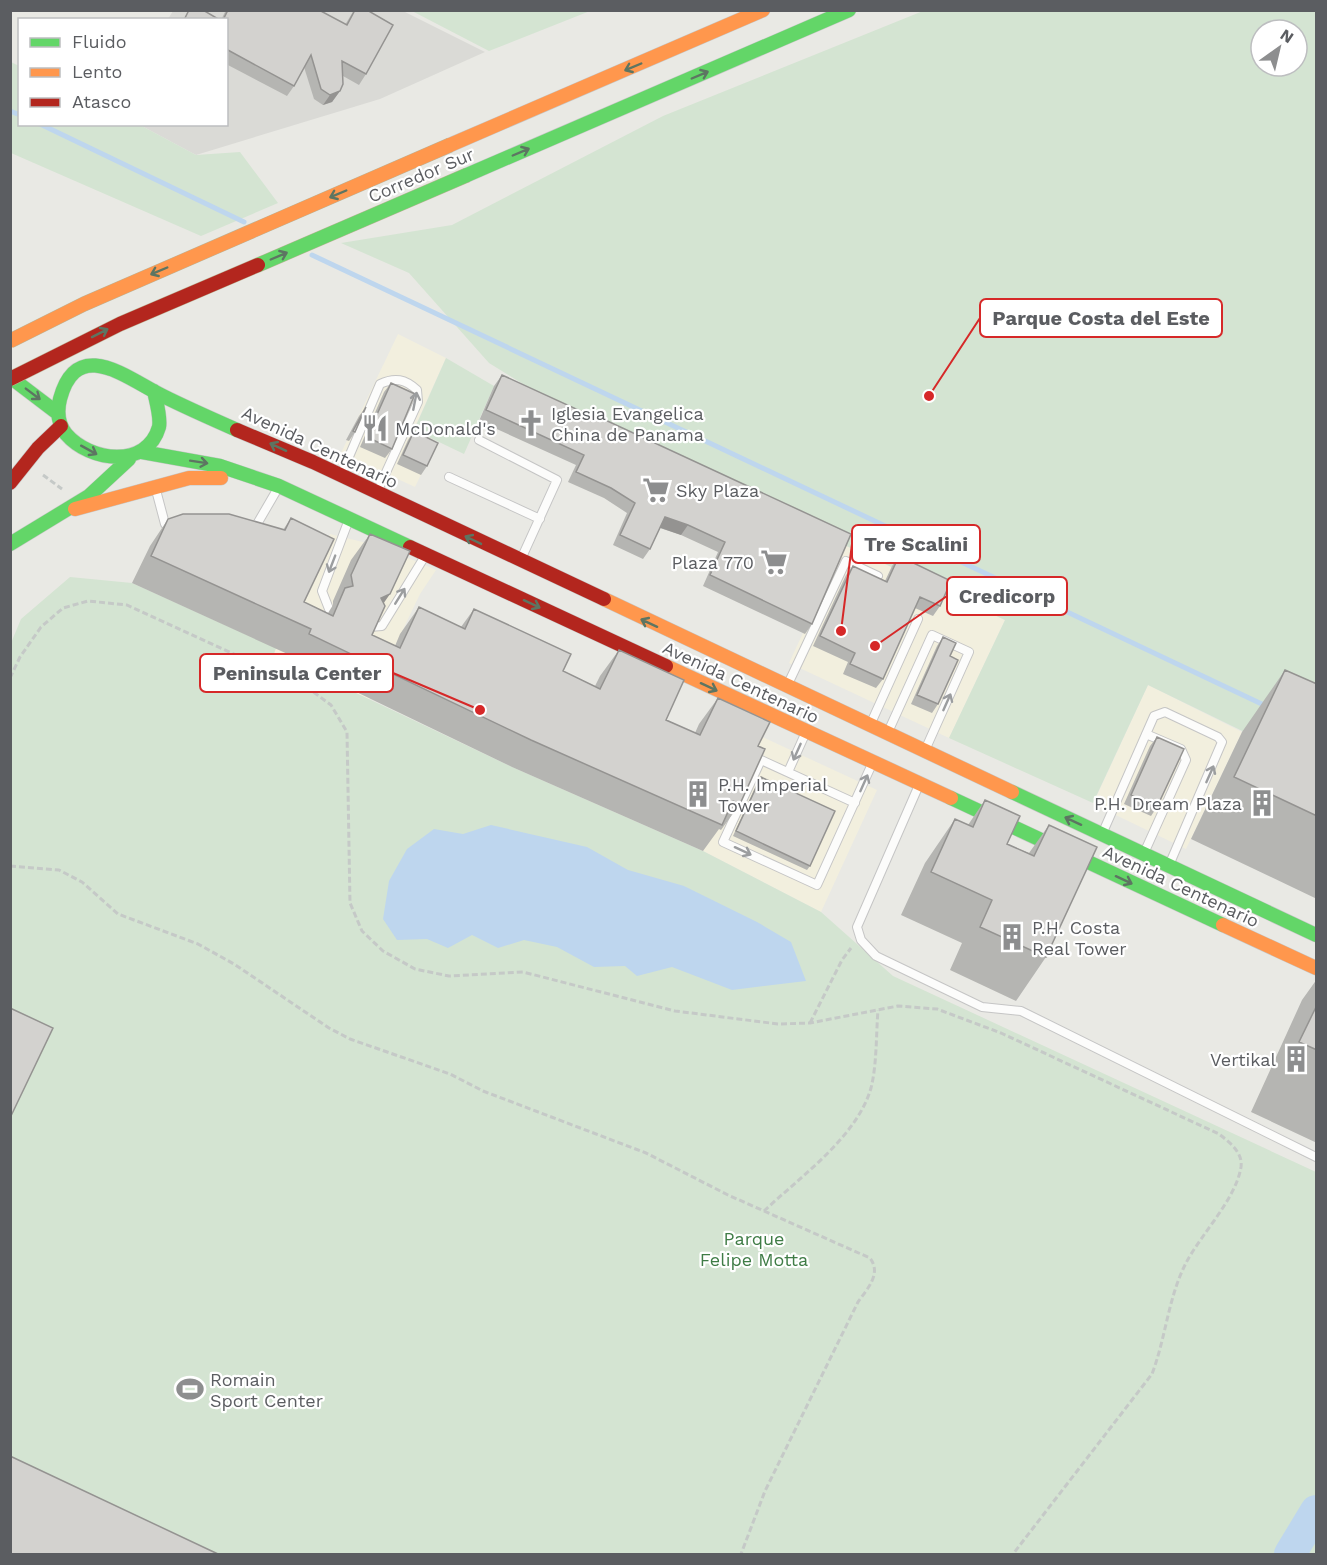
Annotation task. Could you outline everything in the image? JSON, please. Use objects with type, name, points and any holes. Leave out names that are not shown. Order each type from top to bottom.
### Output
[{"type":"main road","name":"Corredor Sur","points":[[10,341],[84,304],[764,10]]},
{"type":"main road","name":"Corredor Sur","points":[[10,378],[120,324],[849,10]]},
{"type":"main road","points":[[10,324],[98,365],[136,379],[154,391],[160,408],[159,427],[151,443],[75,509],[10,544]]},
{"type":"main road","points":[[98,365],[81,369],[67,380],[59,395],[56,412],[61,426],[76,443],[96,454],[115,460],[135,455]]},
{"type":"main road","points":[[10,378],[56,412]]},
{"type":"main road","name":"Avenida Centenario","points":[[154,391],[377,493],[395,521],[426,555],[519,576],[806,732],[873,763],[926,766],[1102,835],[1317,935]]},
{"type":"main road","points":[[10,483],[38,448],[61,426]]},
{"type":"main road","name":"Avenida Centenario","points":[[135,455],[220,466],[265,480],[350,519],[395,521],[519,576],[786,687],[887,734],[926,766],[1317,968]]},
{"type":"main road","points":[[75,509],[189,478],[265,480]]},
{"type":"lane","points":[[340,476],[380,384],[392,378],[408,382],[417,390],[418,402],[377,493]]},
{"type":"lane","points":[[479,440],[557,480],[519,576]]},
{"type":"lane","points":[[450,477],[540,519]]},
{"type":"lane","points":[[245,536],[256,528],[279,486]]},
{"type":"lane","points":[[156,487],[165,524],[188,527]]},
{"type":"lane","points":[[329,609],[322,591],[350,519]]},
{"type":"lane","points":[[369,627],[382,626],[426,555]]},
{"type":"lane","points":[[786,687],[846,561],[878,576]]},
{"type":"lane","points":[[870,726],[918,619]]},
{"type":"lane","points":[[887,734],[932,635],[969,652],[926,766],[857,927],[861,940],[876,956],[982,1007],[1021,1011],[1317,1157]]},
{"type":"lane","points":[[1102,835],[1154,716],[1165,712],[1218,737],[1222,742],[1169,866]]},
{"type":"lane","points":[[788,772],[806,732]]},
{"type":"lane","points":[[1144,854],[1186,760],[1181,749],[1146,734]]},
{"type":"lane","points":[[855,803],[761,760],[723,842],[817,885],[855,803],[873,763]]},
{"type":"path","points":[[24,467],[44,476],[62,489],[75,509]]},
{"type":"path","points":[[10,678],[20,657],[41,627],[63,608],[88,601],[127,605],[308,688],[331,705],[347,732],[350,903],[362,931],[384,951],[415,969],[449,976],[523,972],[675,1011],[778,1024],[810,1023],[898,1006],[938,1010],[1001,1033],[1219,1134],[1236,1148],[1242,1165],[1235,1185],[1186,1263],[1174,1293],[1162,1347],[1152,1374],[1012,1554]]},
{"type":"path","points":[[10,866],[59,870],[82,882],[118,914],[141,925],[198,944],[234,964],[329,1028],[350,1039],[450,1074],[483,1091],[646,1154],[764,1211],[861,1252],[874,1263],[875,1271],[765,1491],[741,1554]]},
{"type":"path","points":[[810,1023],[842,960],[852,946],[861,940]]},
{"type":"path","points":[[764,1211],[846,1134],[863,1109],[871,1086],[878,1010]]},
{"type":"shaded area","points":[[173,11],[403,11],[485,52],[380,99],[196,155],[142,126],[228,126],[228,18],[169,18]]},
{"type":"shaded area","points":[[398,334],[446,358],[414,429],[437,442],[415,487],[341,453]]},
{"type":"shaded area","points":[[330,534],[383,547],[436,570],[420,594],[369,700],[273,654]]},
{"type":"shaded area","points":[[844,545],[1005,620],[949,738],[789,663]]},
{"type":"shaded area","points":[[1148,685],[1242,732],[1186,849],[1093,804]]},
{"type":"shaded area","points":[[758,735],[877,790],[821,912],[703,851]]},
{"type":"green space","points":[[412,10],[590,11],[489,51]]},
{"type":"green space","points":[[923,11],[1316,11],[1316,767],[1148,685],[1093,803],[949,738],[1005,620],[594,428],[489,363],[409,273],[341,243],[452,225],[663,116]]},
{"type":"green space","points":[[11,62],[18,66],[18,126],[142,126],[196,155],[240,152],[278,203],[201,236],[11,153]]},
{"type":"green space","points":[[446,358],[494,386],[464,454],[414,430]]},
{"type":"green space","name":"Parque Felipe Motta","points":[[70,577],[132,583],[276,648],[274,654],[512,767],[703,851],[821,912],[893,976],[1316,1172],[1316,1554],[11,1554],[11,643],[21,619]]},
{"type":"water","points":[[491,825],[587,847],[628,870],[684,886],[757,922],[791,942],[806,981],[732,990],[672,967],[637,976],[625,966],[594,967],[557,947],[524,940],[498,948],[472,935],[448,948],[427,939],[397,940],[383,919],[389,881],[407,849],[434,829],[463,834]]},
{"type":"building","points":[[189,10],[203,10],[217,18],[185,18]]},
{"type":"building","points":[[228,10],[319,10],[347,25],[355,10],[367,10],[393,25],[366,74],[342,61],[343,84],[340,91],[330,95],[321,89],[311,55],[294,86],[228,50],[228,18],[224,18]]},
{"type":"building","points":[[502,375],[600,420],[601,418],[851,534],[812,624],[710,575],[725,542],[665,517],[650,549],[620,535],[635,503],[611,488],[576,472],[584,455],[486,410]]},
{"type":"building","points":[[391,383],[415,394],[392,449],[367,437]]},
{"type":"building","points":[[366,407],[355,432],[353,431]]},
{"type":"building","points":[[414,431],[438,443],[427,466],[403,455]]},
{"type":"building","points":[[183,514],[229,514],[285,530],[291,518],[334,539],[304,602],[333,616],[345,588],[353,586],[351,575],[370,534],[410,551],[390,594],[381,598],[385,606],[372,635],[400,648],[419,607],[465,629],[474,609],[571,654],[563,671],[600,689],[619,650],[684,680],[666,720],[700,735],[718,698],[770,722],[758,746],[765,749],[740,804],[733,801],[722,825],[531,740],[309,634],[311,629],[151,556],[168,519]]},
{"type":"building","points":[[899,556],[951,581],[940,606],[920,597],[883,679],[850,664],[855,653],[820,636],[853,566],[887,582]]},
{"type":"building","points":[[943,637],[956,643],[950,656],[958,660],[938,704],[917,695]]},
{"type":"building","points":[[1285,670],[1317,684],[1317,816],[1234,777]]},
{"type":"building","points":[[1157,737],[1184,749],[1157,807],[1131,795]]},
{"type":"building","points":[[761,777],[835,811],[810,866],[736,831]]},
{"type":"building","points":[[985,800],[1020,816],[1007,844],[1034,856],[1049,825],[1097,847],[1046,957],[980,927],[992,900],[931,872],[955,819],[973,827]]},
{"type":"building","points":[[1317,1005],[1317,1050],[1299,1042]]},
{"type":"building","points":[[10,1008],[53,1028],[10,1118]]},
{"type":"building","points":[[10,1456],[218,1554],[10,1554]]},
{"type":"waterway","points":[[10,111],[18,114]]},
{"type":"waterway","points":[[44,126],[244,222]]},
{"type":"waterway","points":[[312,255],[1266,706]]},
{"type":"waterway","points":[[1290,1554],[1316,1511]]},
{"type":"traffic: fast","points":[[467,175],[849,10]]},
{"type":"traffic: fast","points":[[258,265],[467,175]]},
{"type":"traffic: fast","points":[[154,391],[159,427],[153,441],[143,450],[131,455],[117,457],[89,451],[76,443],[61,426],[58,413],[59,404],[68,380],[78,369],[91,365],[120,373],[237,430]]},
{"type":"traffic: fast","points":[[10,377],[56,412]]},
{"type":"traffic: fast","points":[[142,452],[220,466],[279,486],[410,547]]},
{"type":"traffic: fast","points":[[10,544],[89,496],[129,459]]},
{"type":"traffic: fast","points":[[1012,792],[1316,935]]},
{"type":"traffic: fast","points":[[951,798],[1223,925]]},
{"type":"traffic: slow","points":[[450,145],[763,10]]},
{"type":"traffic: slow","points":[[10,341],[84,304],[450,145]]},
{"type":"traffic: slow","points":[[75,509],[189,478],[221,478]]},
{"type":"traffic: slow","points":[[604,599],[1012,792]]},
{"type":"traffic: slow","points":[[666,666],[951,798]]},
{"type":"traffic: slow","points":[[1223,925],[1316,968]]},
{"type":"traffic: jam","points":[[10,379],[120,324],[258,265]]},
{"type":"traffic: jam","points":[[10,483],[38,448],[61,426]]},
{"type":"traffic: jam","points":[[237,430],[313,462],[604,599]]},
{"type":"traffic: jam","points":[[410,547],[666,666]]},
{"type":"place","name":"Parque Costa del Este","points":[[929,396]]},
{"type":"place","name":"Iglesia Evangelica China de Panama","points":[[531,423]]},
{"type":"place","name":"McDonald's","points":[[375,428]]},
{"type":"place","name":"Sky Plaza","points":[[656,490]]},
{"type":"place","name":"Plaza 770","points":[[774,562]]},
{"type":"place","name":"Tre Scalini","points":[[841,631]]},
{"type":"place","name":"Credicorp","points":[[875,646]]},
{"type":"place","name":"Peninsula Center","points":[[480,710]]},
{"type":"place","name":"P.H. Imperial Tower","points":[[698,794]]},
{"type":"place","name":"P.H. Dream Plaza","points":[[1262,803]]},
{"type":"place","name":"P.H. Costa Real Tower","points":[[1012,937]]},
{"type":"place","name":"Vertikal","points":[[1296,1059]]},
{"type":"place","name":"Romain Sport Center","points":[[190,1389]]}]
